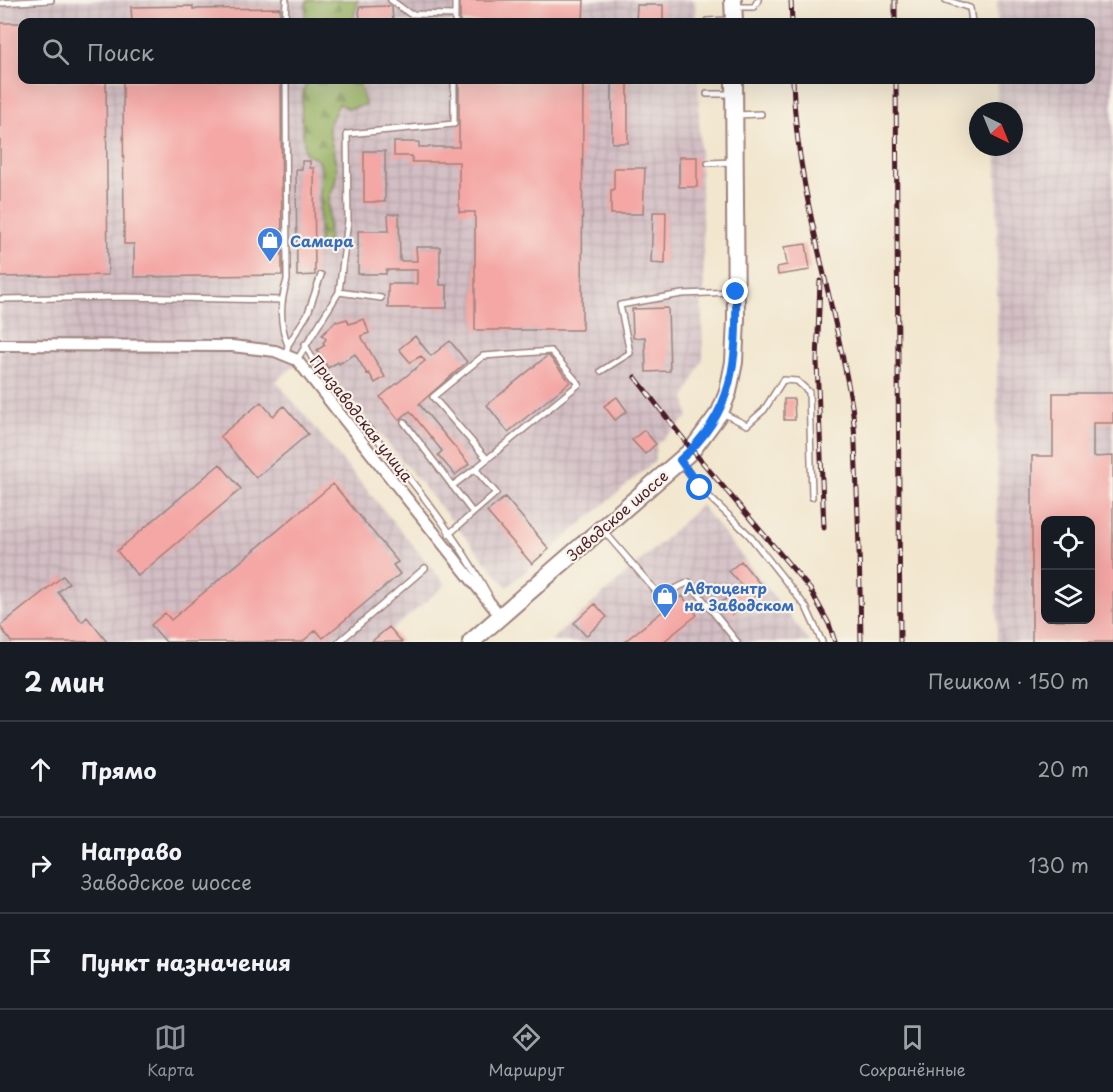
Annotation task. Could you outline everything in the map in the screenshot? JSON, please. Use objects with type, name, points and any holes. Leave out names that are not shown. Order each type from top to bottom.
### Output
[{"type":"main road","name":"Заводское шоссе","points":[[471,642],[692,450],[720,412],[728,392],[734,362],[736,292],[734,87]]},
{"type":"street","name":"Призаводская улица","points":[[0,345],[232,346],[275,351],[287,350],[501,617]]},
{"type":"lane","points":[[0,3],[51,0]]},
{"type":"lane","points":[[285,18],[286,0]]},
{"type":"lane","points":[[391,0],[410,14],[455,15],[455,0]]},
{"type":"lane","points":[[717,18],[754,7],[758,0]]},
{"type":"lane","points":[[946,0],[970,8],[971,18]]},
{"type":"lane","points":[[286,84],[286,280],[281,300],[281,330],[287,350]]},
{"type":"lane","points":[[297,360],[339,292],[348,221],[347,134],[454,124],[454,84]]},
{"type":"lane","points":[[707,94],[734,87]]},
{"type":"lane","points":[[734,115],[761,114]]},
{"type":"lane","points":[[708,163],[735,162]]},
{"type":"lane","points":[[287,350],[308,313],[321,275]]},
{"type":"lane","points":[[339,292],[381,298]]},
{"type":"lane","points":[[601,371],[630,353],[620,305],[682,294],[736,292]]},
{"type":"lane","points":[[0,299],[124,297],[281,300]]},
{"type":"lane","points":[[305,344],[314,362],[424,499],[473,566],[501,617]]},
{"type":"lane","points":[[452,486],[475,469],[579,384],[551,351],[483,356],[433,397],[487,459]]},
{"type":"lane","points":[[720,412],[747,425],[764,410],[783,380],[797,381],[809,392],[812,497]]},
{"type":"lane","points":[[404,422],[473,513]]},
{"type":"lane","points":[[680,460],[700,488],[748,535],[806,607],[822,642]]},
{"type":"lane","points":[[449,534],[496,493],[475,469]]},
{"type":"lane","points":[[602,528],[660,596],[689,582],[737,642]]},
{"type":"lane","points":[[339,642],[426,567]]},
{"type":"shaded area","points":[[0,0],[695,0],[696,18],[18,18],[18,84],[698,84],[704,294],[701,297],[703,358],[685,398],[688,417],[657,444],[654,462],[507,587],[312,352],[276,381],[446,585],[384,636],[389,642],[0,642]]},
{"type":"shaded area","points":[[997,0],[1113,0],[1113,642],[997,642],[997,156],[1023,156],[1023,102],[997,102],[997,84],[1095,84],[1095,18],[997,18]]},
{"type":"shaded area","points":[[701,505],[810,642],[549,642],[655,548]]},
{"type":"green space","points":[[308,0],[358,0],[354,18],[305,18]]},
{"type":"green space","points":[[306,84],[360,84],[365,105],[349,109],[339,104],[328,127],[337,168],[335,184],[329,198],[328,241],[327,246],[322,248],[319,243],[321,168],[319,160],[305,153],[302,105]]},
{"type":"building","points":[[460,0],[584,0],[583,18],[460,18]]},
{"type":"building","points":[[637,5],[663,5],[663,18],[636,18]]},
{"type":"building","points":[[390,6],[393,18],[360,18],[359,7]]},
{"type":"building","points":[[131,7],[280,8],[280,18],[132,18]]},
{"type":"building","points":[[0,23],[18,23],[18,84],[106,84],[108,275],[0,277]]},
{"type":"building","points":[[123,84],[281,84],[282,275],[134,277],[134,244],[124,244]]},
{"type":"building","points":[[459,84],[583,84],[582,330],[475,330],[475,212],[459,212],[459,162],[412,162],[412,156],[394,156],[394,142],[419,142],[419,147],[459,147]]},
{"type":"building","points":[[612,84],[628,84],[628,143],[612,143]]},
{"type":"building","points":[[364,151],[385,151],[385,202],[364,202]]},
{"type":"building","points":[[679,157],[697,157],[697,187],[679,187]]},
{"type":"building","points":[[302,161],[310,161],[310,168],[314,168],[315,275],[297,276],[296,169],[302,169]]},
{"type":"building","points":[[614,168],[645,168],[643,214],[611,214]]},
{"type":"building","points":[[653,212],[666,212],[665,264],[651,263]]},
{"type":"building","points":[[388,214],[399,214],[400,261],[417,261],[416,247],[440,247],[440,285],[447,285],[447,308],[388,308],[388,284],[417,284],[417,270],[386,270],[386,274],[358,274],[358,231],[389,231]]},
{"type":"building","points":[[806,244],[810,270],[778,275],[777,267],[787,265],[784,247]]},
{"type":"building","points":[[668,308],[670,371],[646,372],[645,337],[633,338],[632,309]]},
{"type":"building","points":[[347,319],[349,324],[364,319],[369,333],[361,336],[385,377],[375,383],[355,354],[328,368],[317,350],[325,345],[323,343],[326,339],[322,335],[336,321]]},
{"type":"building","points":[[415,336],[431,356],[450,341],[467,362],[419,404],[469,464],[455,475],[438,455],[442,451],[410,411],[399,420],[380,397],[425,361],[421,356],[410,362],[399,349]]},
{"type":"building","points":[[547,356],[570,382],[508,432],[487,405]]},
{"type":"building","points":[[1053,393],[1113,393],[1113,423],[1093,423],[1093,457],[1113,456],[1113,642],[1032,642],[1032,456],[1053,456]]},
{"type":"building","points":[[617,397],[627,411],[615,420],[604,406]]},
{"type":"building","points":[[784,399],[794,399],[795,420],[784,420]]},
{"type":"building","points":[[261,402],[273,416],[284,406],[308,434],[256,478],[220,436]]},
{"type":"building","points":[[644,430],[656,444],[645,454],[632,440]]},
{"type":"building","points":[[220,464],[241,489],[138,576],[117,551]]},
{"type":"building","points":[[333,484],[398,562],[393,565],[400,574],[323,638],[316,630],[302,642],[166,642],[151,625],[165,613],[171,620]]},
{"type":"building","points":[[505,497],[549,549],[532,564],[487,512]]},
{"type":"building","points":[[741,561],[764,589],[732,615],[722,602],[742,586],[729,571]]},
{"type":"building","points":[[63,576],[69,583],[58,592],[82,622],[87,617],[107,642],[11,642],[0,626]]},
{"type":"building","points":[[682,596],[697,615],[663,642],[624,642]]},
{"type":"building","points":[[595,604],[607,617],[586,636],[574,623]]},
{"type":"building","points":[[389,627],[402,642],[371,642]]},
{"type":"railway","points":[[791,0],[792,18]]},
{"type":"railway","points":[[895,0],[895,18]]},
{"type":"railway","points":[[793,84],[801,162],[808,203],[853,414],[861,642]]},
{"type":"railway","points":[[896,84],[900,642]]},
{"type":"railway","points":[[820,281],[817,362],[824,528]]},
{"type":"railway","points":[[635,377],[692,450],[810,589],[829,624],[835,642]]},
{"type":"place","name":"Самара","points":[[270,263]]},
{"type":"place","name":"Автоцентр на Заводском","points":[[665,619]]},
{"type":"route","points":[[700,488],[680,460],[692,450],[711,427],[728,392],[734,362],[736,292]]}]
